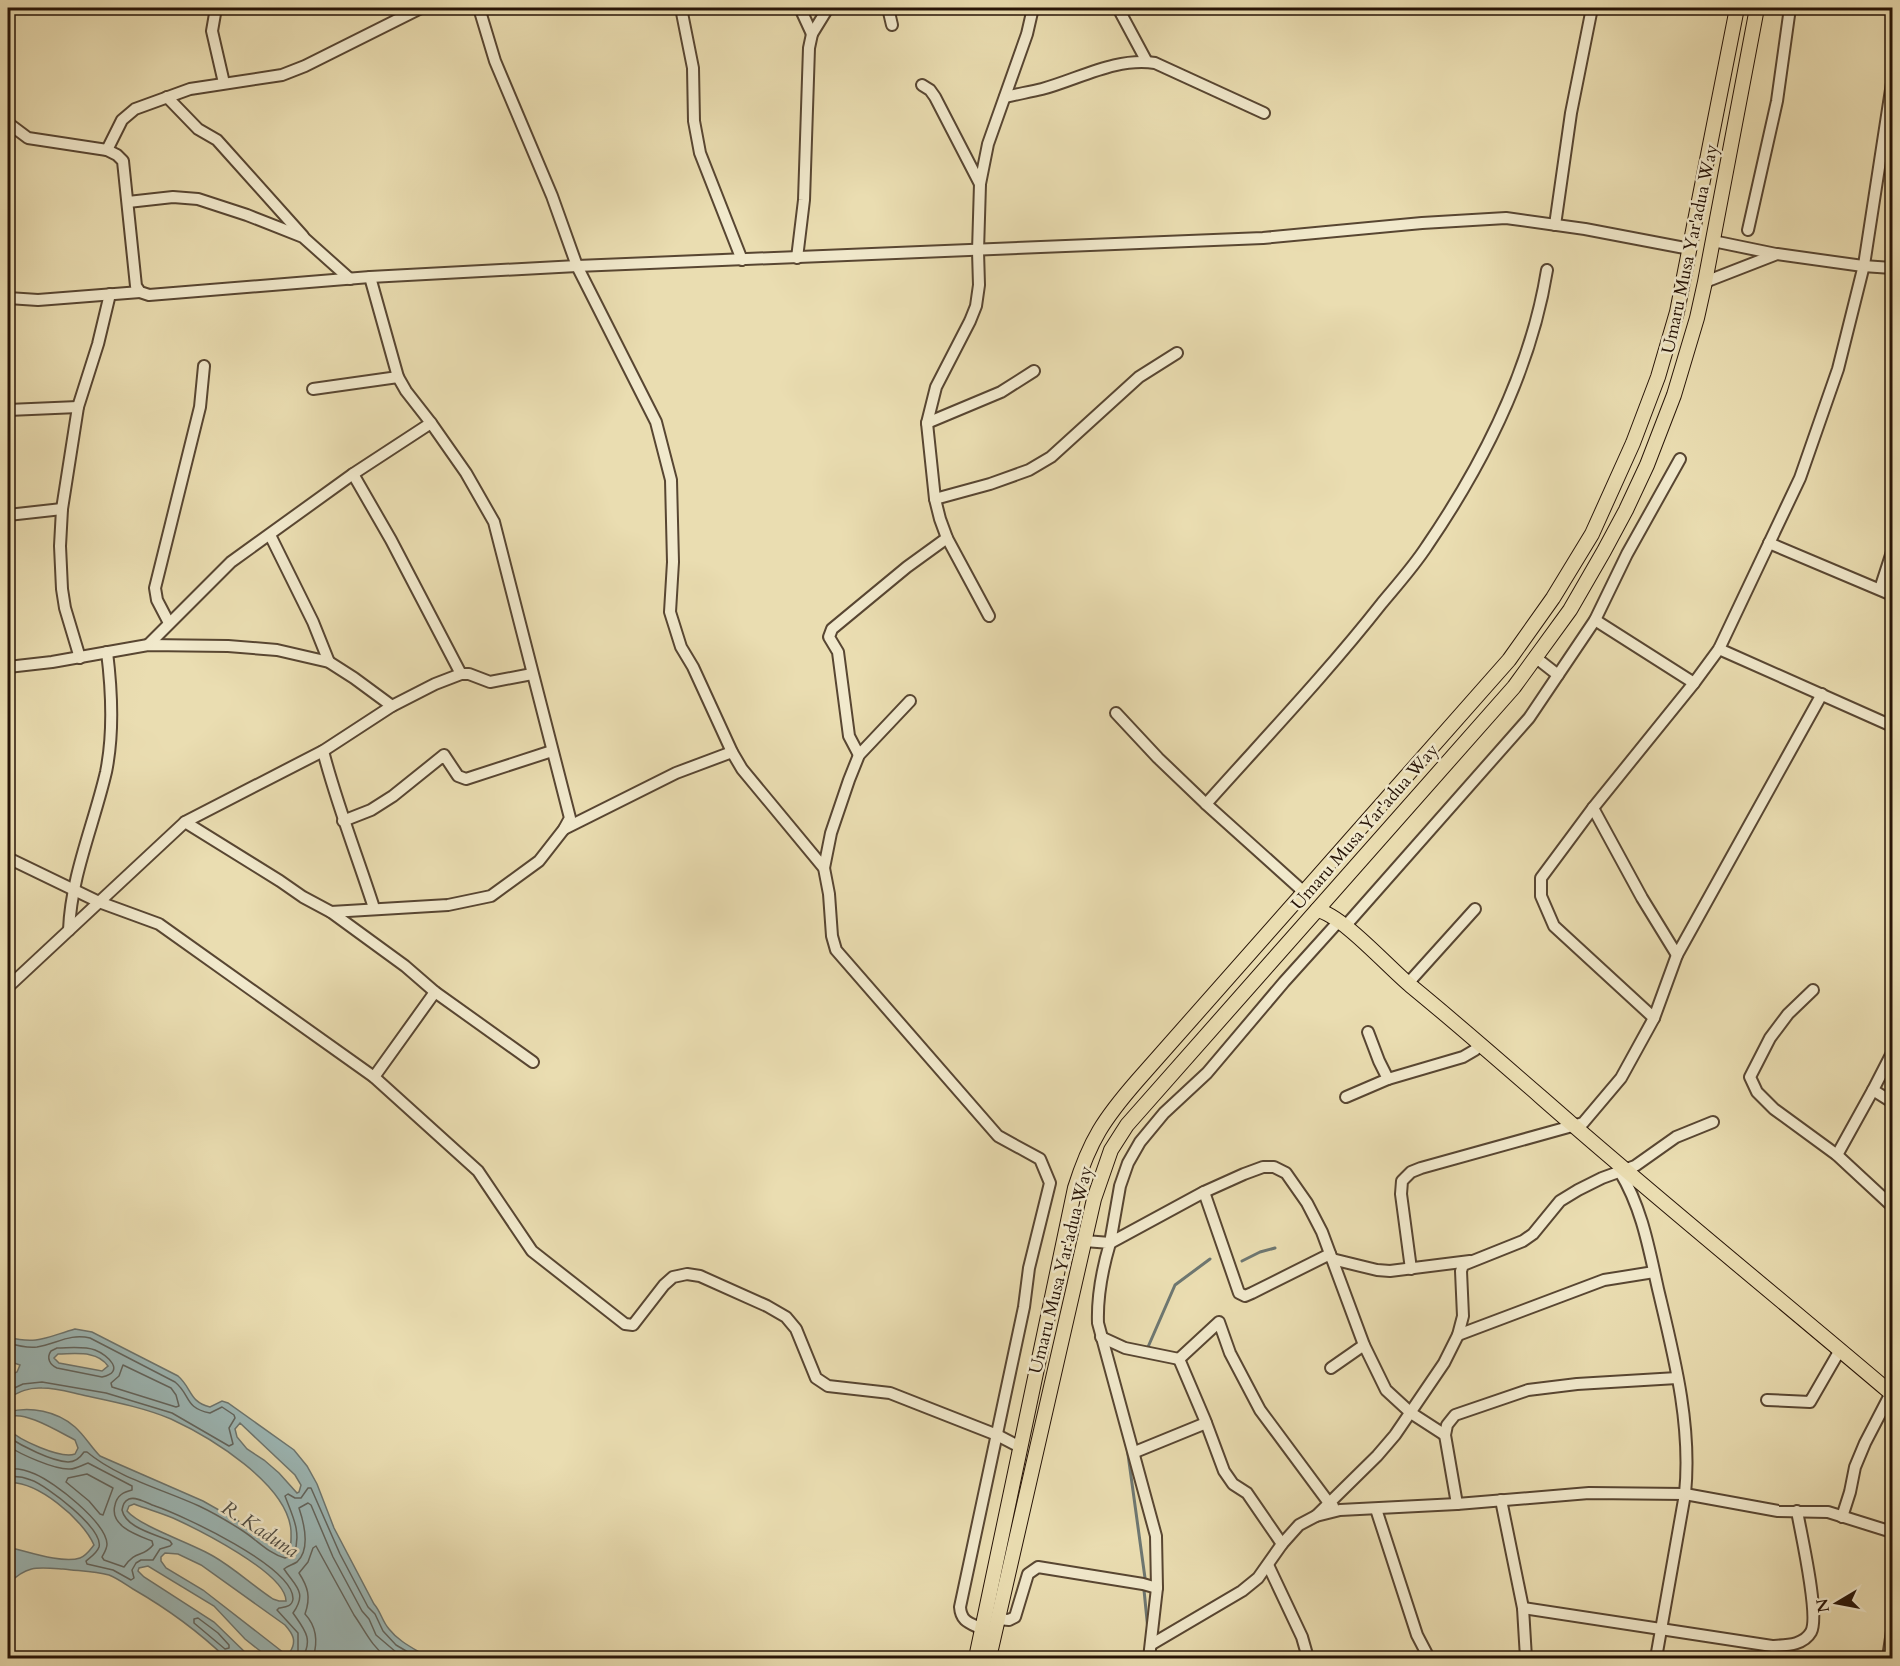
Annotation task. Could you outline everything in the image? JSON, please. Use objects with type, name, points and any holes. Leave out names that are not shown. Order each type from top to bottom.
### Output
[{"type":"main road","name":"Umaru Musa Yar'adua Way","points":[[976,1659],[1076,1188],[1085,1158],[1096,1134],[1110,1112],[1137,1081],[1509,660],[1553,598],[1592,534],[1633,443],[1658,377],[1677,312],[1737,8]]},
{"type":"main road","name":"Umaru Musa Yar'adua Way","points":[[989,1659],[1084,1241],[1102,1172],[1111,1149],[1127,1125],[1514,687],[1570,610],[1604,551],[1647,465],[1674,395],[1697,318],[1757,8]]},
{"type":"main road","points":[[1700,199],[1720,202]]},
{"type":"main road","points":[[1327,897],[1343,922],[1400,977],[1579,1125]]},
{"type":"main road","points":[[1317,910],[1326,912],[1343,922],[1627,1169],[1840,1350],[1892,1390]]},
{"type":"main road","points":[[1627,1169],[1892,1390]]},
{"type":"street","points":[[216,8],[212,32],[224,84]]},
{"type":"street","points":[[107,150],[122,120],[135,109],[190,89],[282,75],[305,66],[421,8]]},
{"type":"street","points":[[479,8],[495,61],[552,196],[577,266],[656,422],[671,480],[673,562],[670,612],[681,647],[693,666],[732,752],[746,775],[824,868]]},
{"type":"street","points":[[681,8],[693,68],[694,121],[700,153],[742,260]]},
{"type":"street","points":[[800,8],[812,34]]},
{"type":"street","points":[[797,258],[804,200],[809,48],[812,34],[828,8]]},
{"type":"street","points":[[888,8],[892,25]]},
{"type":"street","points":[[989,616],[947,538],[935,499],[927,423],[936,387],[976,306],[979,285],[980,184],[988,144],[1027,34],[1033,8]]},
{"type":"street","points":[[1118,8],[1147,62]]},
{"type":"street","points":[[1555,225],[1571,112],[1592,8]]},
{"type":"street","points":[[1748,230],[1777,100],[1790,8]]},
{"type":"street","points":[[1005,96],[1042,89],[1125,62],[1147,62],[1155,63],[1264,112]]},
{"type":"street","points":[[1654,1018],[1554,926],[1541,896],[1541,878],[1593,808],[1719,649],[1800,478],[1838,369],[1863,266],[1888,143],[1893,83]]},
{"type":"street","points":[[922,85],[935,97],[980,184]]},
{"type":"street","points":[[166,97],[198,129],[217,140],[303,237],[350,279]]},
{"type":"street","points":[[8,123],[28,138],[107,150],[123,161],[136,286],[141,292]]},
{"type":"street","points":[[128,202],[173,197],[198,199],[303,237]]},
{"type":"street","points":[[8,298],[38,300],[141,292],[149,295],[370,277],[577,266],[1263,238],[1422,223],[1506,218],[1690,249]]},
{"type":"street","points":[[1713,241],[1777,254],[1893,268]]},
{"type":"street","points":[[1705,282],[1777,254]]},
{"type":"street","points":[[1206,804],[1354,639],[1427,547],[1491,441],[1519,374],[1542,302],[1547,270]]},
{"type":"street","points":[[331,912],[448,904],[491,896],[538,861],[570,818],[494,522],[477,491],[398,377],[370,277]]},
{"type":"street","points":[[80,658],[65,608],[62,589],[60,546],[62,509],[78,407],[98,344],[110,294]]},
{"type":"street","points":[[935,499],[990,484],[1029,470],[1051,457],[1139,377],[1178,353]]},
{"type":"street","points":[[169,623],[157,600],[155,588],[200,407],[204,366]]},
{"type":"street","points":[[927,423],[1001,392],[1035,371]]},
{"type":"street","points":[[313,389],[398,377]]},
{"type":"street","points":[[8,410],[78,407]]},
{"type":"street","points":[[148,645],[231,562],[352,474],[431,423]]},
{"type":"street","points":[[1149,1659],[1157,1588],[1156,1536],[1135,1452],[1101,1337],[1097,1305],[1120,1186],[1128,1163],[1140,1142],[1164,1113],[1222,1056],[1284,982],[1343,922],[1529,718],[1595,620],[1627,554],[1680,459]]},
{"type":"street","points":[[352,474],[391,540],[461,674]]},
{"type":"street","points":[[8,515],[62,509]]},
{"type":"street","points":[[270,535],[313,622],[329,662]]},
{"type":"street","points":[[859,755],[849,736],[838,652],[830,637],[832,629],[947,538]]},
{"type":"street","points":[[1769,543],[1893,595]]},
{"type":"street","points":[[1880,589],[1893,552]]},
{"type":"street","points":[[1595,620],[1694,683]]},
{"type":"street","points":[[8,667],[80,658],[148,645],[228,646],[276,650],[329,662],[392,706]]},
{"type":"street","points":[[1719,649],[1893,726]]},
{"type":"street","points":[[69,930],[74,890],[106,771],[112,729],[111,683],[107,652]]},
{"type":"street","points":[[1535,657],[1558,675]]},
{"type":"street","points":[[8,987],[185,822],[323,752],[392,706],[435,684],[461,674],[469,674],[490,682],[532,674]]},
{"type":"street","points":[[1411,1269],[1401,1194],[1402,1181],[1406,1177],[1421,1168],[1579,1125],[1622,1078],[1654,1018],[1677,955],[1822,694]]},
{"type":"street","points":[[910,700],[859,755],[831,833],[824,868],[829,894],[832,936],[840,954],[998,1136],[1040,1159],[1050,1183],[1029,1268],[1024,1307],[960,1608],[961,1616],[965,1621],[982,1629]]},
{"type":"street","points":[[1116,713],[1206,804],[1305,893]]},
{"type":"street","points":[[343,821],[371,810],[393,796],[444,755],[458,776],[465,779],[552,751]]},
{"type":"street","points":[[323,752],[343,821],[352,839],[374,908]]},
{"type":"street","points":[[564,829],[676,773],[732,752]]},
{"type":"street","points":[[1593,808],[1642,898],[1677,955]]},
{"type":"street","points":[[185,822],[303,897],[331,912],[405,966],[435,992],[533,1062]]},
{"type":"street","points":[[8,858],[99,902],[159,924],[374,1077],[478,1171],[532,1251],[626,1324],[633,1325],[673,1277],[687,1274],[700,1276],[786,1317],[796,1329],[816,1378],[828,1386],[890,1393],[997,1435],[1020,1447]]},
{"type":"street","points":[[1411,980],[1475,909]]},
{"type":"street","points":[[1813,990],[1788,1014],[1770,1038],[1750,1077],[1757,1092],[1774,1109],[1837,1155],[1893,1206]]},
{"type":"street","points":[[374,1077],[435,992]]},
{"type":"street","points":[[1368,1032],[1388,1079]]},
{"type":"street","points":[[1346,1097],[1388,1079],[1463,1057],[1475,1050],[1479,1043]]},
{"type":"street","points":[[1837,1155],[1893,1053]]},
{"type":"street","points":[[1873,1090],[1893,1102]]},
{"type":"street","points":[[1316,1516],[1395,1435],[1444,1363],[1458,1335],[1463,1316],[1461,1271],[1463,1265],[1523,1241],[1533,1234],[1560,1201],[1578,1190],[1627,1169],[1676,1137],[1713,1122]]},
{"type":"street","points":[[1084,1241],[1110,1243],[1204,1191],[1263,1167],[1274,1167],[1286,1173],[1307,1203],[1331,1257],[1364,1345],[1386,1390],[1411,1413],[1445,1435]]},
{"type":"street","points":[[1627,1169],[1630,1188],[1654,1272],[1677,1378],[1685,1420],[1688,1467],[1656,1659]]},
{"type":"street","points":[[1204,1191],[1239,1293],[1245,1296],[1331,1257],[1377,1270],[1411,1269],[1470,1261]]},
{"type":"street","points":[[1458,1335],[1604,1280],[1654,1272]]},
{"type":"street","points":[[1179,1359],[1219,1322],[1230,1353],[1260,1410],[1329,1503],[1340,1510]]},
{"type":"street","points":[[1101,1337],[1125,1348],[1179,1359]]},
{"type":"street","points":[[1331,1368],[1364,1345]]},
{"type":"street","points":[[1767,1400],[1810,1402],[1840,1350]]},
{"type":"street","points":[[1179,1359],[1224,1471],[1233,1484],[1247,1492],[1282,1544]]},
{"type":"street","points":[[1457,1504],[1445,1435],[1455,1415],[1528,1390],[1577,1384],[1677,1378]]},
{"type":"street","points":[[1842,1517],[1855,1467],[1892,1390]]},
{"type":"street","points":[[1135,1452],[1206,1423]]},
{"type":"street","points":[[1152,1644],[1242,1592],[1258,1578],[1282,1544],[1299,1525],[1316,1516],[1340,1510],[1457,1504],[1589,1493],[1685,1494],[1778,1511],[1828,1512],[1893,1532]]},
{"type":"street","points":[[1501,1500],[1523,1608],[1526,1659]]},
{"type":"street","points":[[1376,1509],[1417,1635],[1429,1659]]},
{"type":"street","points":[[1523,1608],[1772,1646],[1799,1643],[1811,1632],[1814,1613],[1797,1511]]},
{"type":"street","points":[[1268,1565],[1302,1637],[1308,1659]]},
{"type":"street","points":[[998,1619],[1009,1620],[1015,1617],[1028,1574],[1038,1567],[1157,1588]]},
{"type":"street","points":[[1888,1659],[1893,1630]]},
{"type":"water","points":[[75,1329],[92,1332],[178,1376],[194,1398],[203,1405],[210,1407],[222,1401],[228,1403],[294,1450],[307,1466],[317,1484],[334,1528],[387,1626],[402,1642],[429,1658],[265,1658],[264,1654],[245,1639],[214,1606],[148,1566],[139,1568],[138,1571],[214,1622],[251,1658],[226,1658],[170,1612],[109,1575],[39,1568],[21,1573],[8,1584],[8,1547],[54,1558],[72,1559],[84,1556],[94,1545],[80,1524],[45,1494],[19,1484],[8,1483],[8,1429],[30,1443],[60,1454],[75,1454],[78,1448],[75,1440],[41,1423],[22,1416],[8,1418],[8,1412],[16,1410],[43,1411],[60,1417],[79,1430],[100,1456],[203,1501],[249,1527],[279,1550],[287,1553],[290,1545],[291,1531],[287,1513],[276,1496],[244,1464],[206,1437],[187,1427],[140,1408],[48,1388],[33,1388],[8,1398],[8,1376],[17,1372],[20,1365],[8,1361],[8,1337],[35,1340]],"holes":[[[58,1354],[92,1355],[108,1366],[102,1371],[59,1363],[54,1358]],[[240,1423],[295,1475],[301,1485],[299,1492],[297,1493],[264,1460],[247,1449],[237,1437],[235,1429]],[[134,1504],[173,1518],[238,1553],[272,1578],[282,1590],[286,1601],[273,1599],[204,1551],[143,1523],[127,1511],[129,1506]],[[165,1553],[178,1554],[201,1565],[285,1625],[293,1638],[290,1652],[284,1653],[203,1590],[166,1568],[161,1557]]]},
{"type":"waterway","points":[[1242,1261],[1275,1248]]},
{"type":"waterway","points":[[1148,1347],[1175,1285],[1210,1259]]},
{"type":"waterway","points":[[1127,1447],[1145,1578]]},
{"type":"waterway","points":[[1144,1590],[1148,1630]]},
{"type":"water label","name":"R. Kaduna","points":[[260,1529]]}]
